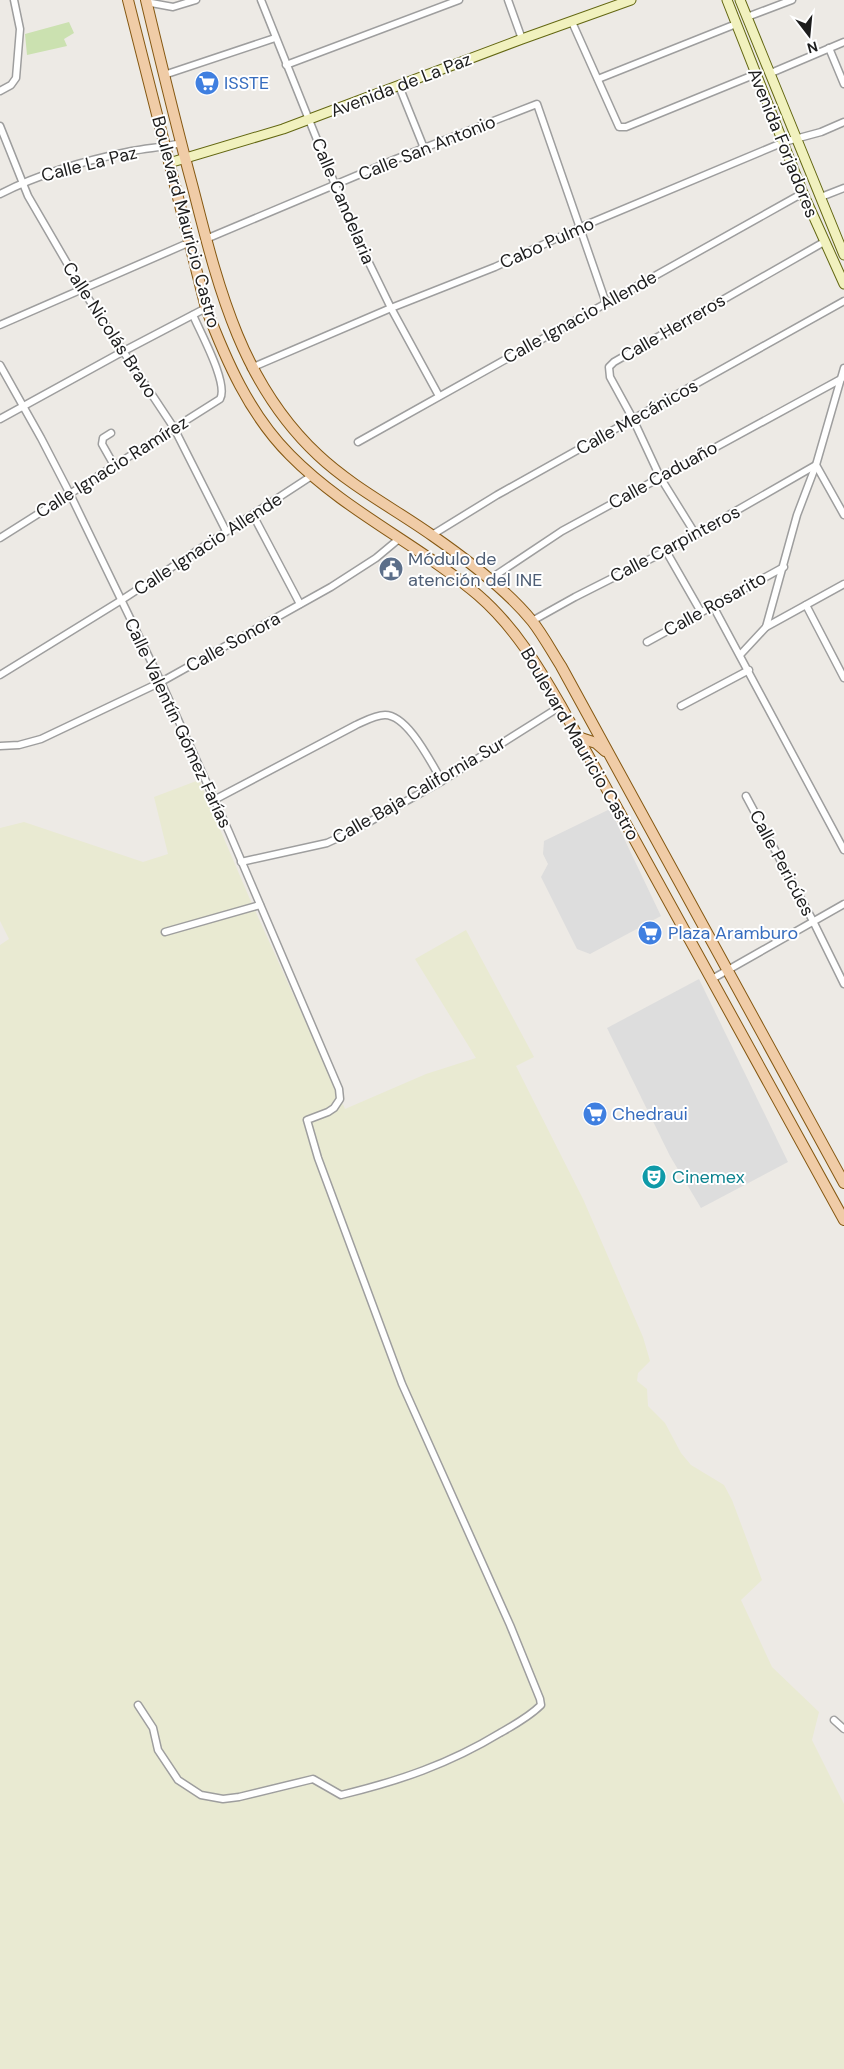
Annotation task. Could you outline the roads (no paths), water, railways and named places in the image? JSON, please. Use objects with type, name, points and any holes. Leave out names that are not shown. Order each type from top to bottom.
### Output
[{"type":"main road","name":"Boulevard Mauricio Castro","points":[[128,0],[206,308],[222,348],[252,407],[289,455],[358,510],[442,566],[479,596],[519,638],[541,670],[844,1220]]},
{"type":"main road","name":"Avenida de La Paz","points":[[169,163],[309,120],[522,39],[631,0]]},
{"type":"main road","name":"Avenida Forjadores","points":[[726,0],[803,193],[844,284]]},
{"type":"main road","name":"Avenida Forjadores","points":[[740,0],[844,255]]},
{"type":"main road","name":"Boulevard Mauricio Castro","points":[[146,1],[206,239],[227,310],[251,368],[271,400],[318,456],[353,483],[432,535],[490,579],[532,621],[561,666],[844,1183]]},
{"type":"main road","points":[[578,737],[596,743],[611,757]]},
{"type":"street","points":[[0,91],[11,86],[16,78],[20,29],[14,0]]},
{"type":"street","points":[[146,1],[173,7],[196,0]]},
{"type":"street","name":"Calle Candelaria","points":[[261,0],[354,232],[391,308],[439,396]]},
{"type":"street","points":[[286,65],[459,0]]},
{"type":"street","points":[[508,0],[522,39]]},
{"type":"street","points":[[747,17],[792,0]]},
{"type":"street","points":[[572,22],[619,127],[626,127],[756,74]]},
{"type":"street","points":[[598,79],[736,24]]},
{"type":"street","points":[[164,75],[275,38]]},
{"type":"street","points":[[770,73],[844,42]]},
{"type":"street","points":[[830,48],[844,84]]},
{"type":"street","points":[[399,86],[424,148]]},
{"type":"street","name":"Calle San Antonio","points":[[206,239],[424,148],[537,104],[581,227]]},
{"type":"street","name":"Cabo Pulmo","points":[[251,368],[391,308],[495,267],[581,227],[784,142],[821,132],[844,122]]},
{"type":"street","name":"Calle Nicolás Bravo","points":[[0,126],[28,196],[82,289],[174,428],[226,531]]},
{"type":"street","name":"Calle La Paz","points":[[0,194],[22,182],[78,164],[132,151],[166,147],[181,143]]},
{"type":"street","points":[[821,198],[844,188]]},
{"type":"street","name":"Calle Ignacio Allende","points":[[358,442],[803,193]]},
{"type":"street","points":[[581,227],[606,303]]},
{"type":"street","name":"Calle Herreros","points":[[696,535],[660,477],[608,370],[612,364],[824,242]]},
{"type":"street","points":[[0,325],[188,243]]},
{"type":"street","name":"Calle Mecánicos","points":[[432,535],[497,494],[844,301]]},
{"type":"street","points":[[0,419],[206,308]]},
{"type":"street","name":"Calle Ignacio Ramírez","points":[[0,538],[220,399],[223,395],[221,380],[193,315]]},
{"type":"street","name":"Calle Valentín Gómez Farías","points":[[0,365],[70,494],[120,601],[161,682],[339,1089],[340,1099],[334,1108],[307,1120],[318,1158],[402,1384],[510,1625],[541,1705],[532,1714],[490,1740],[440,1766],[379,1786],[341,1794],[314,1779],[223,1799],[201,1796],[178,1780],[158,1750],[152,1728],[138,1705]]},
{"type":"street","points":[[766,627],[802,498],[816,465],[844,368]]},
{"type":"street","name":"Calle Caduaño","points":[[490,579],[562,531],[842,378]]},
{"type":"street","points":[[111,433],[104,438],[102,444],[115,467]]},
{"type":"street","points":[[816,465],[844,515]]},
{"type":"street","name":"Calle Carpinteros","points":[[532,621],[696,535],[816,465]]},
{"type":"street","name":"Calle Ignacio Allende","points":[[0,675],[120,601],[313,475]]},
{"type":"street","points":[[253,515],[300,604]]},
{"type":"street","name":"Calle Sonora","points":[[0,746],[19,745],[40,739],[161,682],[300,604],[376,558],[400,538]]},
{"type":"street","points":[[666,551],[701,612]]},
{"type":"street","name":"Calle Rosarito","points":[[647,642],[784,567]]},
{"type":"street","points":[[740,654],[766,627],[844,584]]},
{"type":"street","points":[[806,605],[844,678]]},
{"type":"street","points":[[713,606],[844,850]]},
{"type":"street","points":[[681,706],[749,670]]},
{"type":"street","name":"Calle Baja California Sur","points":[[241,862],[315,846],[338,838],[442,781],[561,706]]},
{"type":"street","points":[[214,800],[375,716],[390,716],[402,722],[416,738],[442,781]]},
{"type":"street","name":"Calle Pericúes","points":[[746,796],[813,921],[844,984]]},
{"type":"street","points":[[712,979],[844,904]]},
{"type":"street","points":[[165,932],[260,905]]},
{"type":"street","points":[[834,1720],[844,1729]]},
{"type":"place","name":"ISSTE","points":[[207,83]]},
{"type":"place","name":"Módulo de atención del INE","points":[[391,569]]},
{"type":"place","name":"Plaza Aramburo","points":[[650,933]]},
{"type":"place","name":"Chedraui","points":[[595,1114]]},
{"type":"place","name":"Cinemex","points":[[654,1177]]}]
